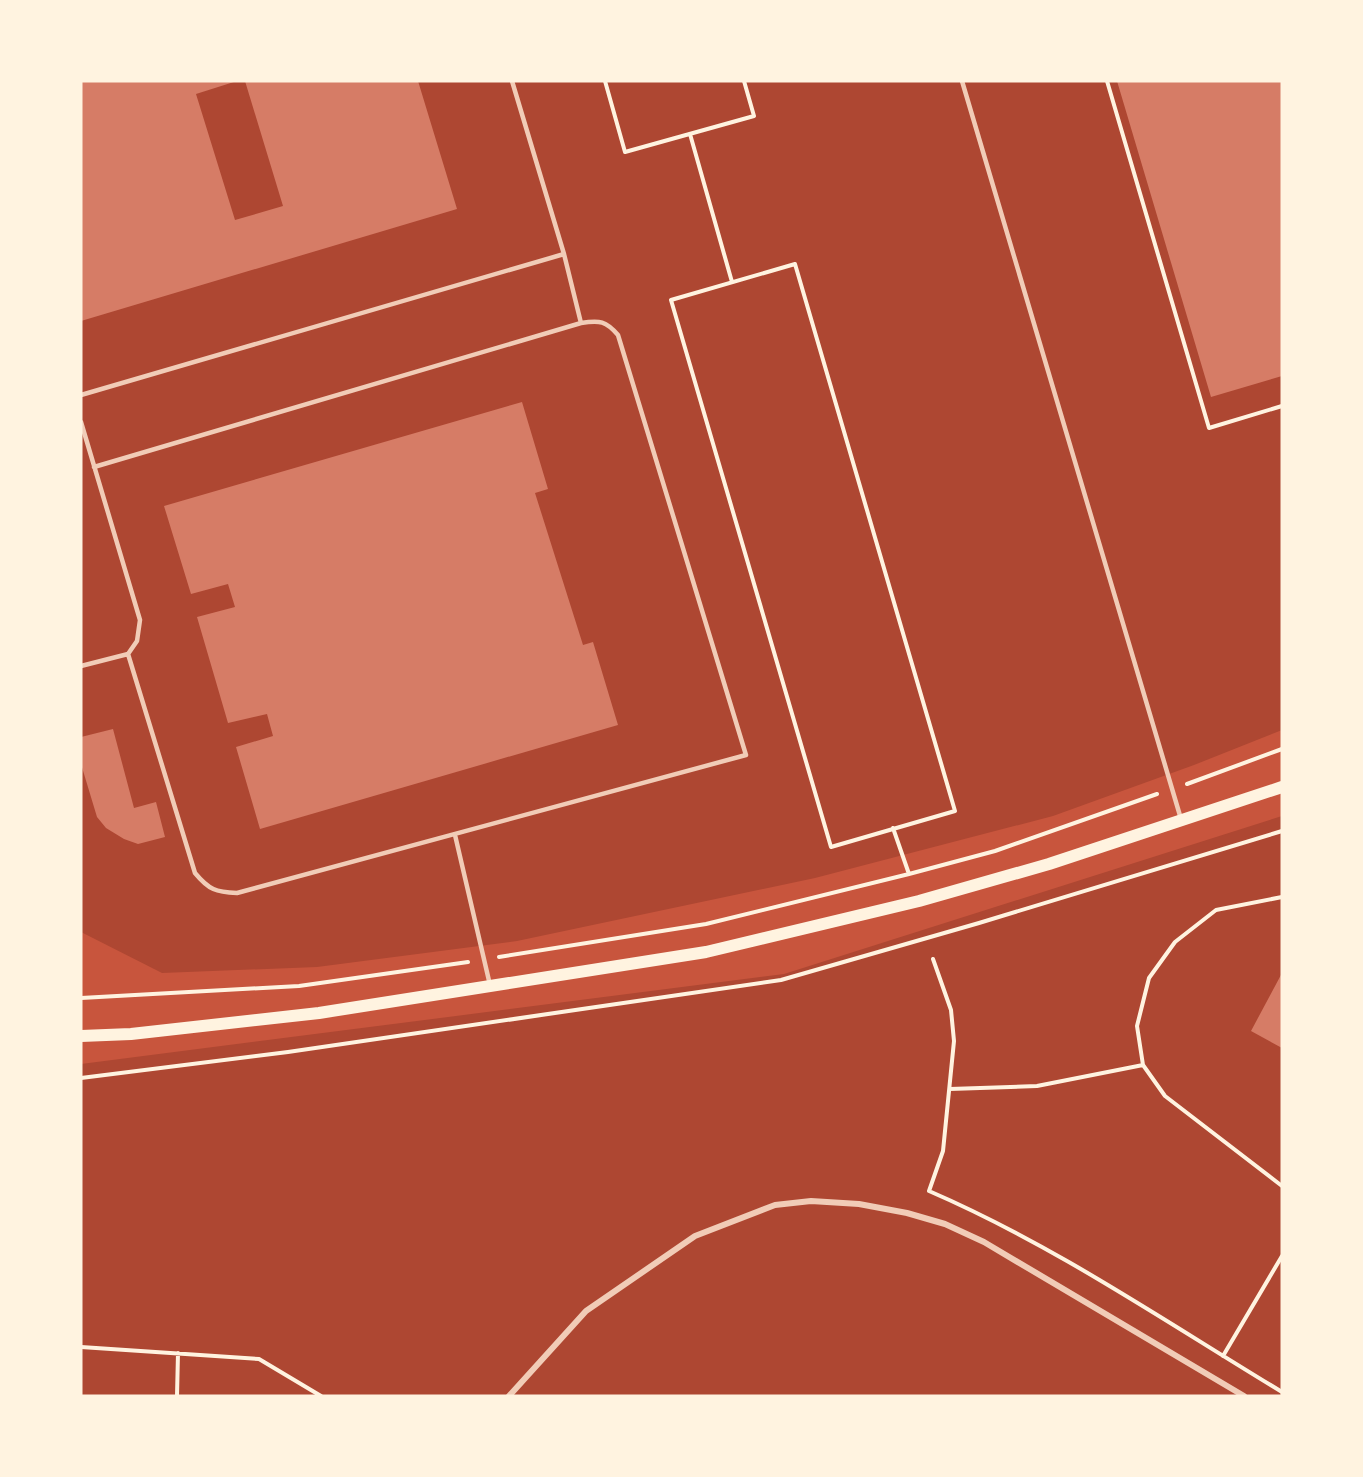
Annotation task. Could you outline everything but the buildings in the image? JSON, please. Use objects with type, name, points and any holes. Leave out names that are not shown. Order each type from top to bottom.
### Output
[{"type":"main road","points":[[81,1036],[131,1034],[320,1013],[706,952],[916,902],[1049,864],[1282,787]]},
{"type":"street","points":[[509,1396],[586,1311],[695,1236],[775,1205],[811,1201],[859,1204],[907,1213],[945,1224],[984,1242],[1244,1396]]},
{"type":"lane","points":[[512,81],[564,254],[581,322]]},
{"type":"lane","points":[[962,81],[1182,821]]},
{"type":"lane","points":[[81,394],[564,254]]},
{"type":"lane","points":[[94,466],[581,322],[596,321],[609,324],[618,335],[746,755],[237,893],[220,892],[206,886],[195,873],[128,654]]},
{"type":"lane","points":[[81,422],[140,620],[137,641],[128,654],[81,666]]},
{"type":"lane","points":[[455,835],[490,987]]},
{"type":"path","points":[[605,81],[625,152],[754,116],[744,81]]},
{"type":"path","points":[[1107,81],[1209,428],[1282,406]]},
{"type":"path","points":[[690,134],[732,282]]},
{"type":"path","points":[[795,264],[955,811],[893,828],[831,847],[671,300],[795,264]]},
{"type":"path","points":[[893,828],[909,874],[995,850],[1282,748]]},
{"type":"path","points":[[1282,897],[1216,910],[1175,942],[1149,978],[1137,1026],[1143,1065],[1165,1096],[1282,1186]]},
{"type":"path","points":[[933,959],[951,1010],[954,1041],[944,1151],[929,1191],[1010,1228],[1282,1392]]},
{"type":"path","points":[[950,1089],[1037,1086],[1143,1065]]},
{"type":"path","points":[[1223,1356],[1282,1256]]},
{"type":"path","points":[[81,1347],[259,1359],[321,1396]]},
{"type":"path","points":[[177,1396],[178,1353]]},
{"type":"shaded area","points":[[81,81],[1282,81],[1282,730],[1194,765],[1053,816],[815,878],[517,941],[317,967],[162,973],[81,932]]},
{"type":"shaded area","points":[[1282,816],[1282,1396],[81,1396],[81,1064],[784,974]]}]
